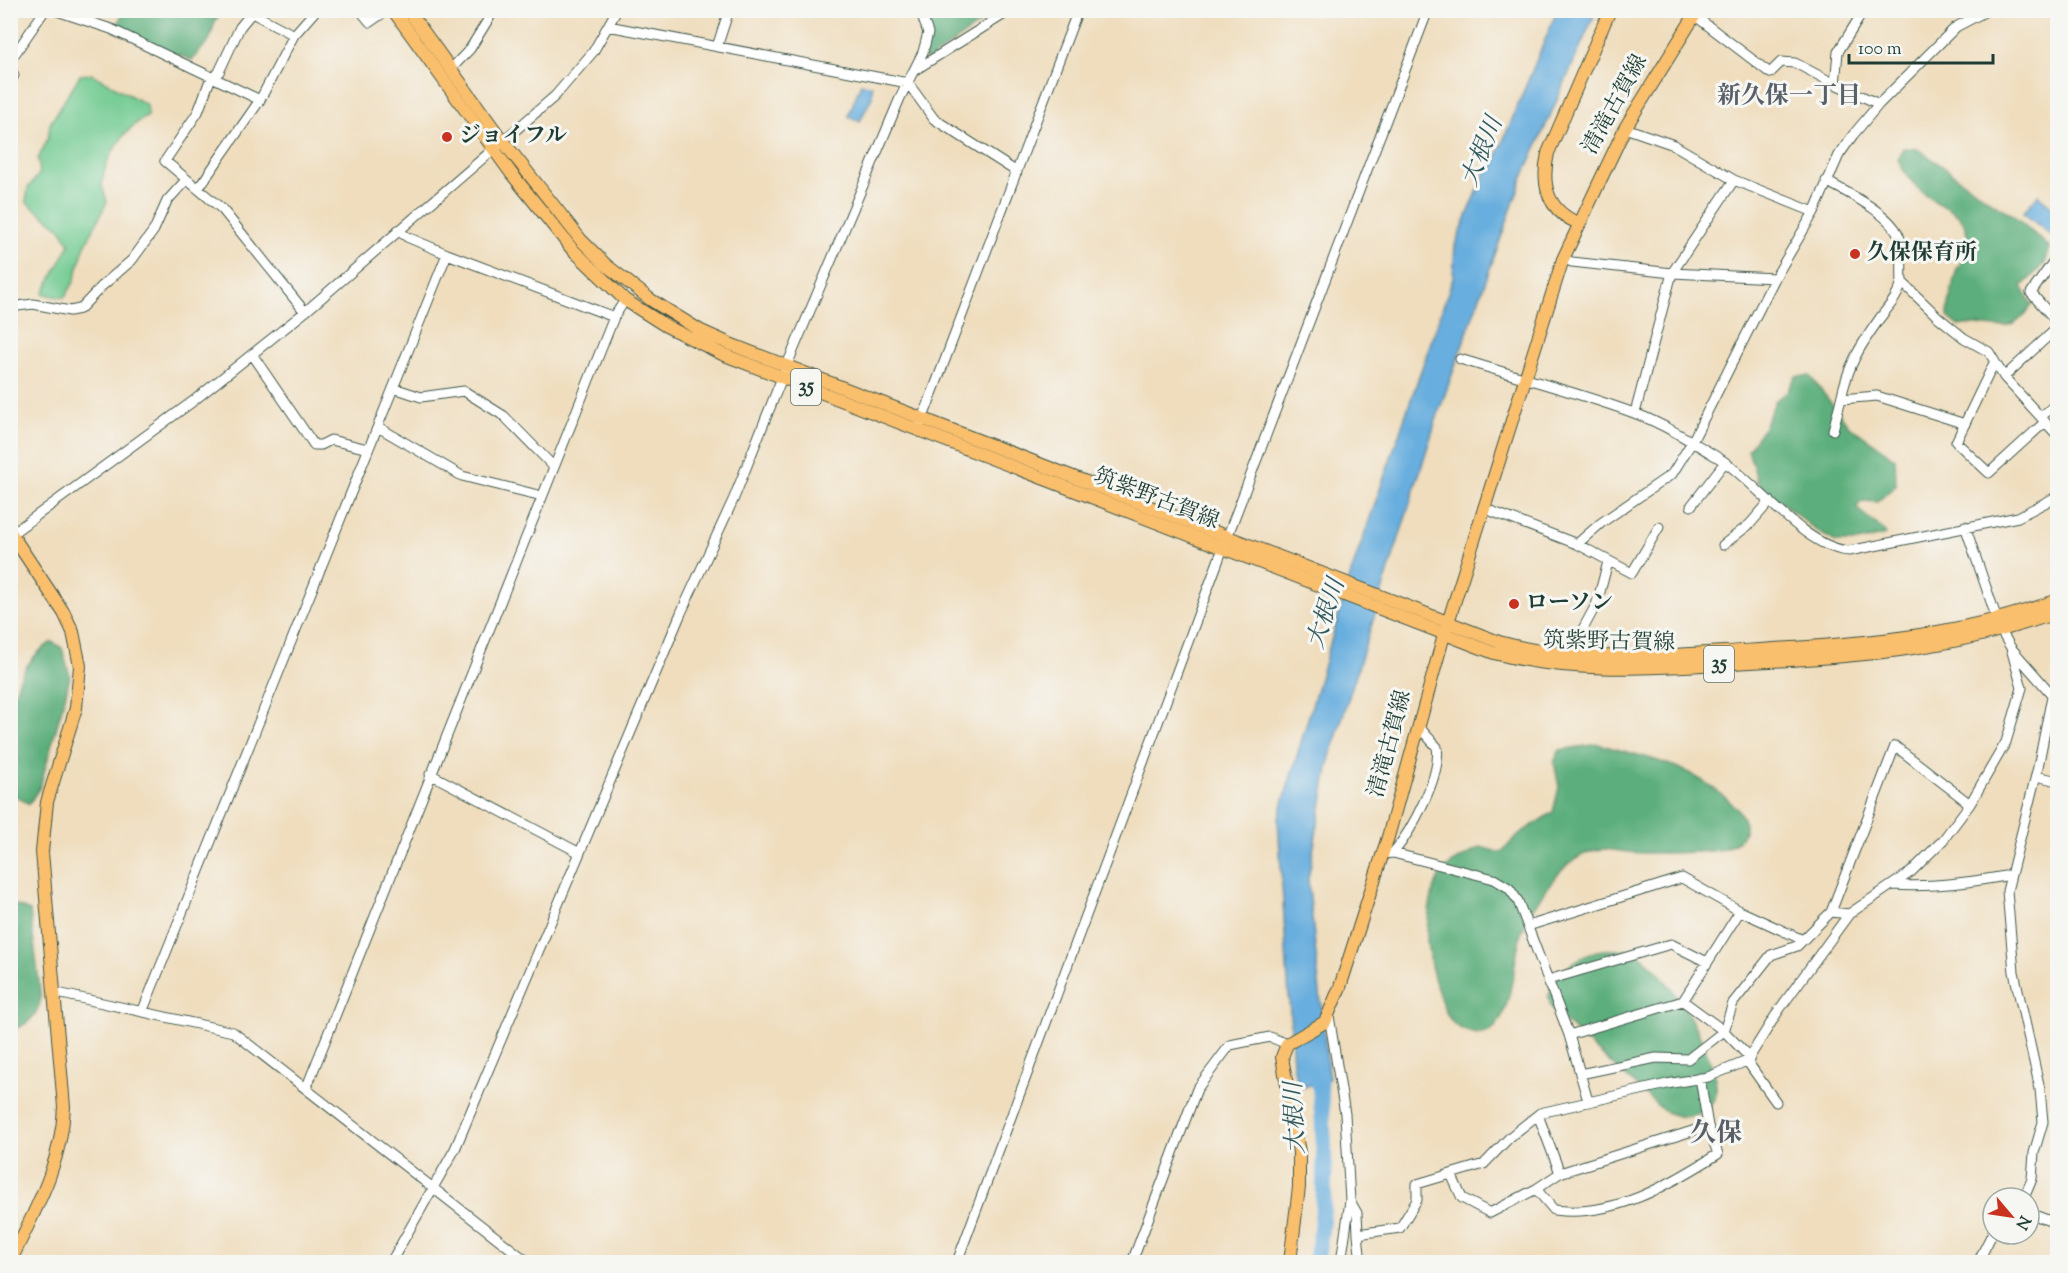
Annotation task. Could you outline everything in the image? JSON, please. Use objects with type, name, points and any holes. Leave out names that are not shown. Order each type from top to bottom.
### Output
[{"type":"main road","name":"筑紫野古賀線","points":[[393,10],[498,144],[581,240],[628,284],[674,316],[785,372]]},
{"type":"main road","name":"筑紫野古賀線","points":[[408,10],[451,69],[498,144],[572,249],[625,300],[694,341],[785,372],[1386,604],[1448,622],[1527,650],[1576,656],[1688,654],[1848,645],[1999,626],[2058,612]]},
{"type":"main road","name":"清滝古賀線","points":[[1578,223],[1553,207],[1546,194],[1545,166],[1548,153],[1610,10]]},
{"type":"main road","name":"清滝古賀線","points":[[1327,1019],[1388,853],[1418,726],[1444,635],[1523,379],[1563,259],[1578,223],[1625,128],[1696,13]]},
{"type":"main road","points":[[10,1262],[49,1180],[61,1143],[64,1107],[42,837],[53,777],[76,708],[80,666],[73,632],[64,613],[11,533]]},
{"type":"main road","name":"筑紫野古賀線","points":[[1386,604],[1444,635],[1525,662],[1573,668],[1689,666],[1851,657],[1942,646],[1999,626],[2058,600]]},
{"type":"main road","points":[[1290,1263],[1299,1187],[1299,1152],[1282,1057],[1290,1042],[1327,1019]]},
{"type":"street","points":[[10,61],[45,10]]},
{"type":"street","points":[[54,10],[111,29],[214,76],[260,100]]},
{"type":"street","points":[[198,189],[260,100],[294,35],[316,10]]},
{"type":"street","points":[[360,10],[370,22],[387,10]]},
{"type":"street","points":[[451,69],[470,49],[494,10]]},
{"type":"street","points":[[11,533],[135,445],[305,312],[555,96],[579,70],[617,10]]},
{"type":"street","points":[[717,47],[729,10]]},
{"type":"street","points":[[391,1263],[455,1149],[681,613],[734,498],[785,372],[915,70],[928,33],[920,10]]},
{"type":"street","points":[[915,70],[1011,10]]},
{"type":"street","points":[[921,424],[1078,10]]},
{"type":"street","points":[[957,1263],[1226,542],[1428,10]]},
{"type":"street","points":[[1835,84],[1838,52],[1864,10]]},
{"type":"street","points":[[1577,544],[1601,523],[1672,474],[1692,442],[1775,278],[1814,212],[1826,181],[1852,135],[1879,104],[1956,27],[1988,10]]},
{"type":"street","points":[[294,35],[253,12],[240,27],[232,47],[210,80],[198,112],[165,161],[222,209],[305,312]]},
{"type":"street","points":[[1696,13],[1770,73],[1781,62],[1795,63],[1879,104]]},
{"type":"street","points":[[608,26],[908,83],[934,119],[1017,172]]},
{"type":"street","points":[[10,70],[14,75],[10,84]]},
{"type":"street","points":[[1625,128],[1674,145],[1734,180],[1814,212]]},
{"type":"street","points":[[10,307],[33,304],[70,311],[80,309],[132,260],[154,230],[167,201],[186,180]]},
{"type":"street","points":[[1635,413],[1672,273],[1734,180]]},
{"type":"street","points":[[1826,181],[1870,206],[1900,237],[1902,282],[1899,294],[1858,349],[1847,369],[1833,430]]},
{"type":"street","points":[[398,230],[406,237],[447,254],[614,317]]},
{"type":"street","points":[[143,1010],[447,254]]},
{"type":"street","points":[[2004,377],[2058,325],[2031,293],[2058,255]]},
{"type":"street","points":[[1563,259],[1572,262],[1672,273],[1775,278]]},
{"type":"street","points":[[1902,282],[1938,317],[1964,338],[1989,352],[2004,377],[2058,436]]},
{"type":"street","points":[[306,1089],[614,317],[625,300]]},
{"type":"street","points":[[252,354],[314,445],[331,440],[368,449]]},
{"type":"street","points":[[1460,359],[1635,413],[1725,462],[1814,538],[1836,550],[1871,547],[2018,517],[2058,496]]},
{"type":"street","points":[[1994,363],[1956,442],[1989,473],[2058,402]]},
{"type":"street","points":[[394,388],[421,397],[464,391],[504,416],[554,467]]},
{"type":"street","points":[[1841,399],[1877,396],[1965,423]]},
{"type":"street","points":[[378,427],[462,476],[542,496]]},
{"type":"street","points":[[1690,506],[1725,462]]},
{"type":"street","points":[[1723,545],[1750,524],[1770,501]]},
{"type":"street","points":[[1483,508],[1577,544],[1632,573],[1659,527]]},
{"type":"street","points":[[1965,526],[1999,626],[2011,648],[2055,698],[2007,891],[2014,972],[2040,1089],[2043,1122],[2034,1153],[2032,1179],[2029,1186]]},
{"type":"street","points":[[1576,656],[1577,640],[1597,603],[1608,562]]},
{"type":"street","points":[[1358,1234],[1400,1228],[1417,1200],[1417,1184],[1484,1164],[1510,1137],[1538,1115],[1588,1101],[1700,1078],[1748,1060],[1779,1010],[1849,914],[1911,872],[1943,840],[1970,804],[2006,742],[2022,688],[2011,648]]},
{"type":"street","points":[[1418,726],[1437,747],[1437,767],[1410,827],[1388,853],[1494,879],[1509,888],[1528,926],[1569,1035],[1588,1101]]},
{"type":"street","points":[[1580,1074],[1656,1058],[1688,1059],[1724,1031],[1733,1003],[1770,955],[1797,946],[1831,912],[1895,746],[1970,804]]},
{"type":"street","points":[[430,774],[580,853]]},
{"type":"street","points":[[2036,776],[2058,781]]},
{"type":"street","points":[[1892,885],[1938,885],[2011,875]]},
{"type":"street","points":[[1528,926],[1682,879],[1740,911],[1803,940]]},
{"type":"street","points":[[1569,1035],[1683,1001],[1740,911]]},
{"type":"street","points":[[1831,912],[1849,914]]},
{"type":"street","points":[[1548,980],[1671,944],[1707,962]]},
{"type":"street","points":[[53,992],[143,1010],[233,1032],[528,1263]]},
{"type":"street","points":[[1683,1001],[1724,1031],[1748,1060],[1776,1102]]},
{"type":"street","points":[[1327,1019],[1345,1114],[1350,1201],[1341,1263]]},
{"type":"street","points":[[1132,1263],[1197,1089],[1230,1045],[1270,1037],[1290,1042]]},
{"type":"street","points":[[1536,1189],[1554,1210],[1575,1213],[1614,1206],[1668,1184],[1718,1155],[1708,1126],[1700,1078]]},
{"type":"street","points":[[1538,1115],[1560,1173]]},
{"type":"street","points":[[1451,1174],[1462,1198],[1490,1213],[1536,1189],[1560,1173],[1708,1126]]},
{"type":"street","points":[[1350,1201],[1357,1213],[1360,1254],[1355,1263]]},
{"type":"street","points":[[2041,1218],[2058,1224]]},
{"type":"street","points":[[1978,1263],[1986,1246]]},
{"type":"green space","points":[[124,11],[222,11],[215,21],[210,39],[192,60],[114,31]]},
{"type":"green space","points":[[928,11],[998,11],[928,60],[924,58]]},
{"type":"green space","points":[[92,74],[147,105],[148,116],[124,135],[111,154],[102,184],[107,202],[84,248],[74,282],[64,298],[43,294],[70,244],[60,228],[26,202],[28,188],[40,173],[38,159],[48,138],[50,124],[80,75]]},
{"type":"green space","points":[[1903,148],[1917,149],[1938,163],[2012,214],[2050,248],[2045,263],[2022,286],[2032,305],[2023,317],[2014,323],[1997,327],[1959,326],[1948,317],[1949,300],[1956,272],[1968,248],[1967,233],[1958,216],[1928,197],[1908,176],[1898,159]]},
{"type":"green space","points":[[1796,376],[1810,376],[1849,426],[1895,458],[1896,485],[1877,502],[1863,501],[1856,507],[1886,535],[1858,542],[1836,542],[1818,532],[1758,483],[1748,450],[1764,427],[1776,400],[1788,391]]},
{"type":"green space","points":[[52,642],[62,648],[70,676],[40,787],[29,804],[11,793],[12,709],[16,690],[24,672],[35,655]]},
{"type":"green space","points":[[1598,744],[1661,762],[1698,778],[1720,793],[1738,811],[1744,819],[1743,835],[1731,846],[1723,849],[1648,853],[1601,849],[1574,860],[1550,884],[1534,906],[1522,931],[1510,991],[1500,1021],[1492,1030],[1481,1034],[1462,1029],[1453,1023],[1443,1005],[1434,979],[1427,941],[1429,910],[1434,888],[1440,875],[1453,863],[1481,847],[1501,853],[1519,834],[1553,812],[1559,787],[1554,762],[1560,750]]},
{"type":"green space","points":[[11,903],[30,911],[41,998],[31,1019],[11,1031]]},
{"type":"green space","points":[[1626,950],[1640,956],[1656,970],[1671,988],[1699,1034],[1715,1077],[1716,1093],[1710,1105],[1699,1113],[1681,1116],[1664,1111],[1555,1013],[1550,1005],[1551,988],[1567,967],[1597,951]]},
{"type":"water","points":[[1557,11],[1596,11],[1521,182],[1439,411],[1330,757],[1308,879],[1329,1079],[1298,1089],[1293,1064],[1278,820],[1352,570],[1453,278],[1455,245],[1485,173],[1493,165]]},
{"type":"water","points":[[861,83],[872,86],[872,97],[860,121],[848,117]]},
{"type":"water","points":[[2038,195],[2057,211],[2057,229],[2052,236],[2023,213]]},
{"type":"waterway","name":"大根川","points":[[1316,1262],[1324,1187],[1322,1110],[1317,1060]]},
{"type":"place","name":"ジョイフル","points":[[447,137]]},
{"type":"place","name":"久保保育所","points":[[1855,254]]},
{"type":"place","name":"ローソン","points":[[1514,604]]},
{"type":"district","name":"新久保一丁目","points":[[1789,97]]},
{"type":"district","name":"久保","points":[[1716,1134]]}]
